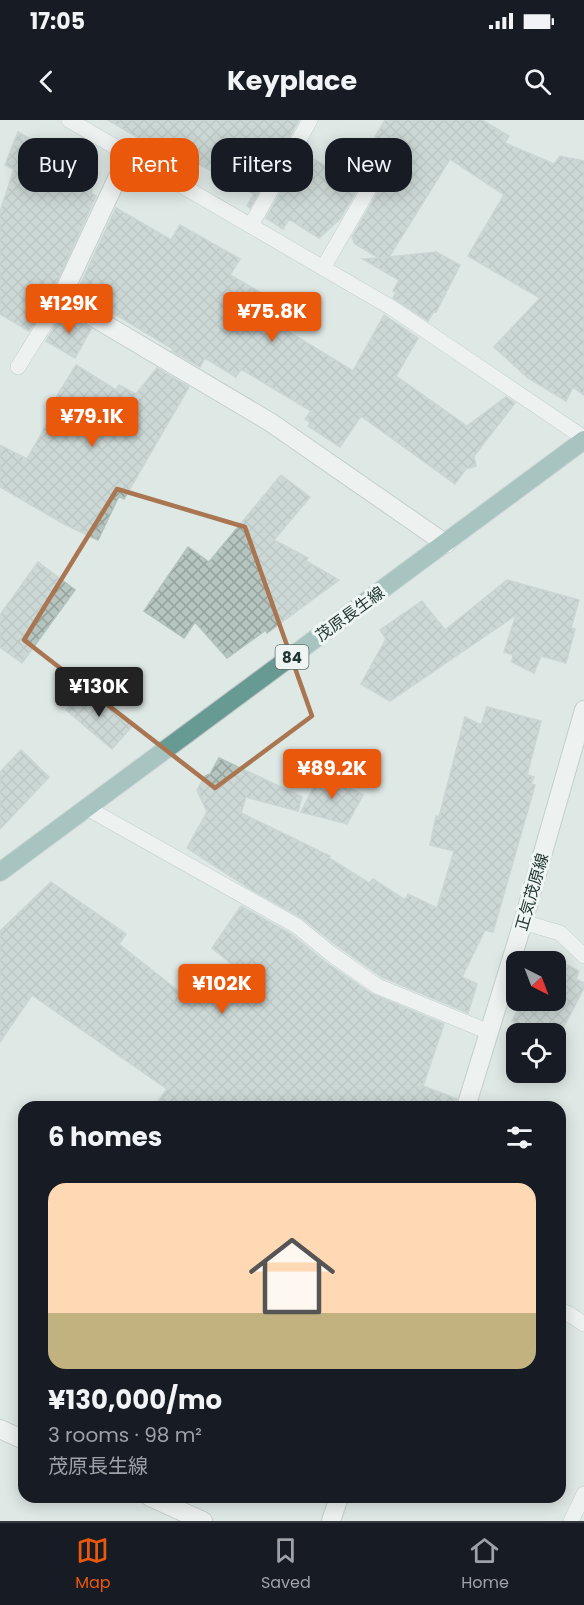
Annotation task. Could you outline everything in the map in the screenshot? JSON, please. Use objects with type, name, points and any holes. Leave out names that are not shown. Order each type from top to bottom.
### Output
[{"type":"main road","name":"茂原長生線","points":[[0,872],[446,544],[584,439]]},
{"type":"street","points":[[111,192],[61,298],[270,422],[446,544]]},
{"type":"street","name":"正気茂原線","points":[[468,1101],[581,735],[584,710]]},
{"type":"street","points":[[0,1429],[18,1437]]},
{"type":"street","points":[[163,1503],[203,1521]]},
{"type":"street","points":[[331,1521],[337,1503]]},
{"type":"lane","points":[[69,120],[110,143]]},
{"type":"lane","points":[[251,225],[310,120]]},
{"type":"lane","points":[[195,192],[392,308],[584,439]]},
{"type":"lane","points":[[323,268],[367,192]]},
{"type":"lane","points":[[18,367],[61,298]]},
{"type":"lane","points":[[87,808],[297,926],[377,986],[489,1032]]},
{"type":"lane","points":[[523,922],[560,933],[584,956]]},
{"type":"lane","points":[[566,1313],[584,1324]]},
{"type":"lane","points":[[571,1521],[584,1494]]},
{"type":"highlighted area","points":[[117,489],[245,527],[312,716],[215,788],[24,640]]},
{"type":"building","points":[[108,120],[299,120],[289,138],[211,138],[211,171],[199,164],[199,138],[138,138]]},
{"type":"building","points":[[385,120],[482,120],[509,136],[505,143],[554,164],[560,156],[584,161],[584,395],[573,387],[566,401],[528,378],[494,347],[540,298],[468,256],[504,195],[450,159],[389,257],[436,252],[460,265],[436,312],[434,311],[428,321],[393,298],[396,292],[393,291],[399,280],[363,259],[379,258],[355,244],[352,237],[378,192],[412,192],[412,138],[374,138]]},
{"type":"building","points":[[18,132],[28,138],[18,138],[18,192],[91,192],[96,196],[50,297],[29,331],[0,314],[0,212],[14,169],[5,165]]},
{"type":"building","points":[[313,159],[325,166],[325,192],[356,192],[340,219],[319,238],[289,219],[283,229],[266,218],[281,192],[313,192]]},
{"type":"building","points":[[250,192],[259,192],[250,208],[247,206],[254,194]]},
{"type":"building","points":[[116,208],[171,240],[180,225],[240,259],[230,275],[281,304],[271,321],[353,371],[384,315],[418,338],[396,376],[467,426],[506,397],[515,403],[474,456],[476,466],[466,469],[455,484],[361,416],[340,447],[308,426],[310,422],[305,419],[311,411],[241,369],[236,377],[205,358],[200,367],[103,307],[102,309],[76,294]]},
{"type":"building","points":[[63,313],[91,329],[75,358],[46,341]]},
{"type":"building","points":[[76,365],[116,390],[119,385],[136,394],[157,368],[189,387],[124,499],[119,496],[98,540],[66,525],[0,487],[0,445],[27,459],[52,415],[47,412]]},
{"type":"building","points":[[281,475],[310,497],[274,540],[308,558],[306,561],[339,580],[267,633],[266,630],[227,658],[195,622],[184,638],[144,611],[188,547],[209,562]]},
{"type":"building","points":[[38,562],[75,590],[22,663],[0,647],[0,615]]},
{"type":"building","points":[[507,580],[579,600],[571,628],[575,629],[566,663],[541,656],[534,673],[512,662],[513,655],[504,652],[516,615],[390,701],[361,684],[386,639],[380,630],[422,601],[445,630]]},
{"type":"building","points":[[85,686],[133,725],[112,749],[66,710]]},
{"type":"building","points":[[487,707],[541,721],[527,775],[534,777],[531,784],[535,785],[493,932],[485,930],[462,977],[477,984],[468,1013],[382,977],[302,918],[252,890],[187,848],[207,812],[197,790],[219,758],[302,797],[298,811],[246,797],[241,813],[330,856],[329,858],[369,883],[373,879],[405,900],[408,894],[437,908],[454,851],[430,845],[436,816],[439,817],[465,717],[481,725]]},
{"type":"building","points":[[21,750],[49,777],[0,829],[0,772]]},
{"type":"building","points":[[321,772],[363,795],[347,824],[301,812]]},
{"type":"building","points":[[51,882],[126,934],[119,944],[181,993],[191,979],[218,997],[239,970],[212,948],[241,906],[291,934],[324,961],[372,994],[444,1024],[423,1086],[457,1099],[456,1101],[158,1101],[167,1089],[32,995],[0,1042],[0,931]]},
{"type":"building","points":[[566,964],[579,971],[576,979],[584,983],[584,988],[566,1023],[516,1023],[512,1021],[517,1011],[566,1011]]}]
